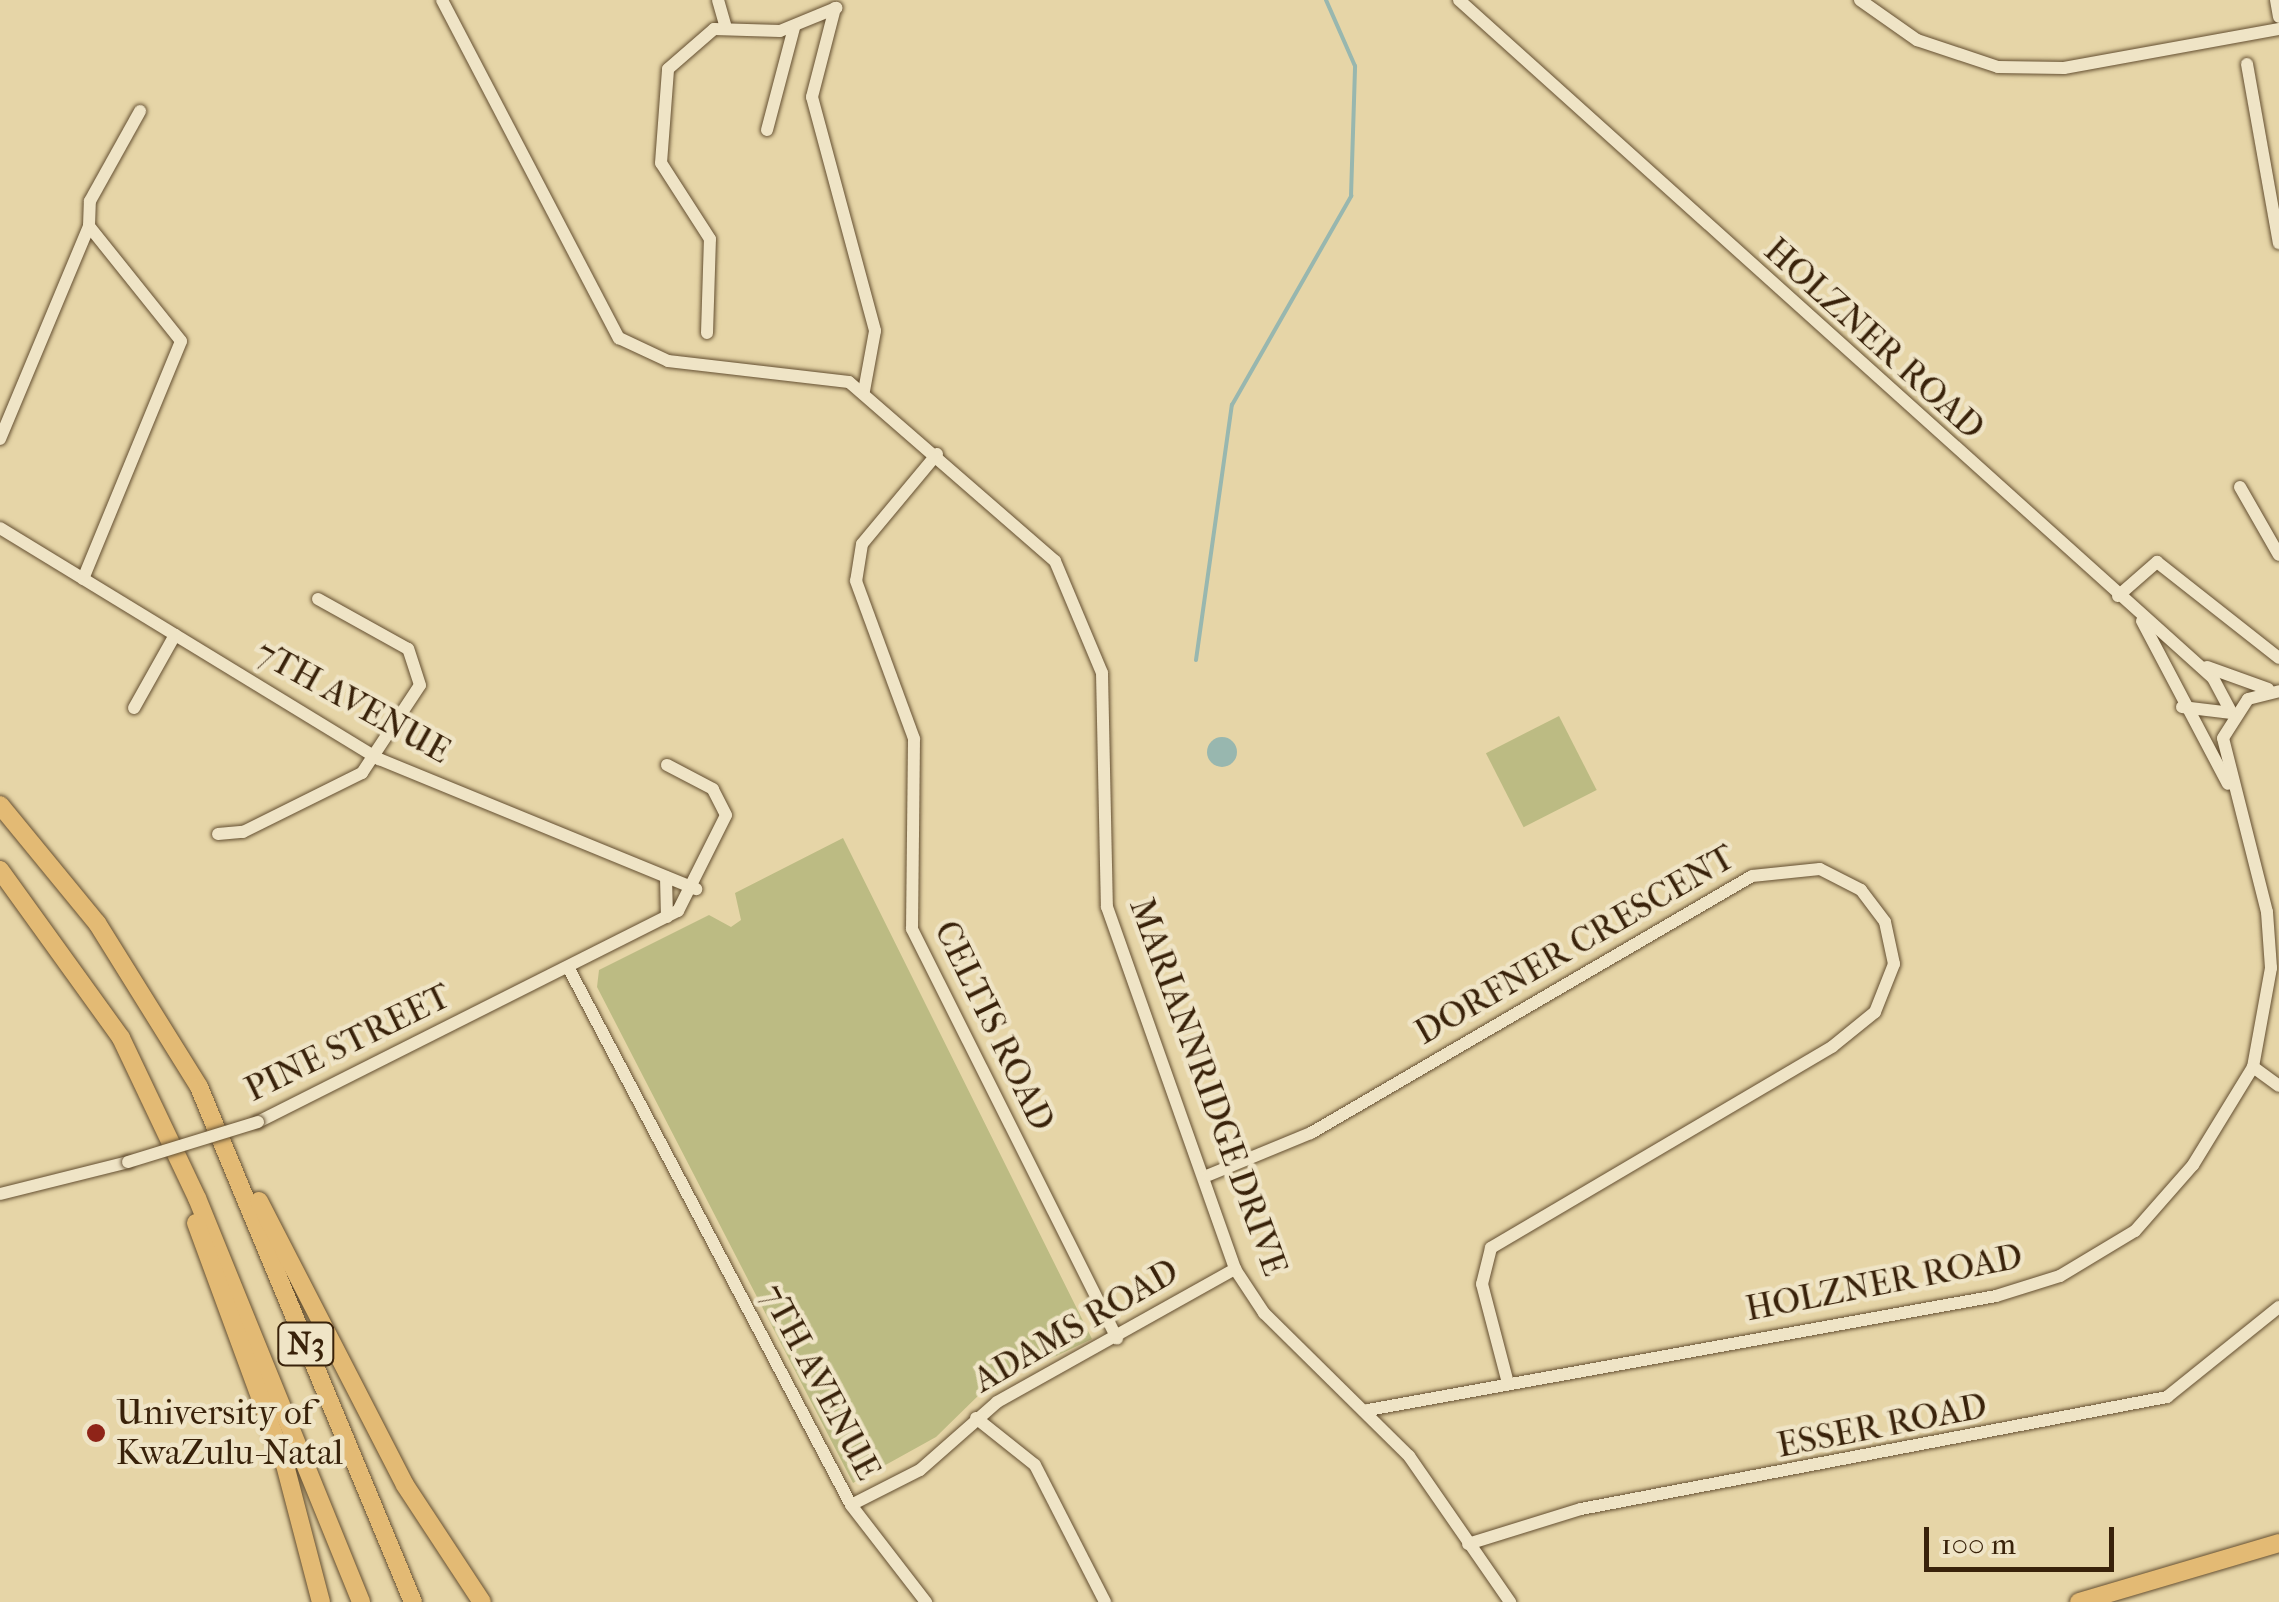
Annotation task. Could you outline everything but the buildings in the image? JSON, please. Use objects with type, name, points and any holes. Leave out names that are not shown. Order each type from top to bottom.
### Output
[{"type":"highway","name":"N3","points":[[0,805],[154,1009],[244,1181],[413,1602]]},
{"type":"highway","name":"N3","points":[[0,870],[121,1038],[197,1198],[362,1602]]},
{"type":"highway","points":[[244,1181],[405,1485],[482,1602]]},
{"type":"highway","points":[[197,1198],[196,1222],[285,1465],[321,1602]]},
{"type":"highway","points":[[2079,1602],[2279,1543]]},
{"type":"street","name":"MARIANNRIDGE DRIVE","points":[[442,0],[618,338],[668,362],[798,370],[864,391],[1056,560],[1095,652],[1104,690],[1108,907],[1209,1174],[1235,1269],[1264,1312],[1368,1410],[1510,1602]]},
{"type":"street","points":[[718,0],[725,24]]},
{"type":"street","name":"HOLZNER ROAD","points":[[1460,0],[2137,612],[2182,707],[2230,786]]},
{"type":"street","points":[[1860,0],[1917,40],[1998,67],[2064,68],[2279,29]]},
{"type":"street","points":[[2276,0],[2279,17]]},
{"type":"street","points":[[837,4],[812,96],[875,331],[864,391]]},
{"type":"street","points":[[706,333],[714,256],[667,179],[661,148],[668,69],[694,38],[725,24],[794,28],[837,4]]},
{"type":"street","points":[[768,130],[794,28]]},
{"type":"street","points":[[2247,64],[2279,242]]},
{"type":"street","points":[[0,440],[89,226],[90,200],[140,111]]},
{"type":"street","points":[[83,579],[181,340],[89,226]]},
{"type":"street","name":"CELTIS ROAD","points":[[936,454],[862,544],[856,580],[914,738],[912,929],[1116,1339]]},
{"type":"street","points":[[2240,488],[2279,555]]},
{"type":"street","name":"7TH AVENUE","points":[[0,528],[379,759],[696,889]]},
{"type":"street","points":[[2118,596],[2157,562],[2279,658]]},
{"type":"street","points":[[218,834],[243,832],[379,759],[420,670],[382,630],[318,599]]},
{"type":"street","points":[[2137,612],[2192,659],[2232,713]]},
{"type":"street","points":[[134,708],[175,635]]},
{"type":"street","points":[[2192,659],[2277,691]]},
{"type":"street","points":[[2182,707],[2232,713],[2277,691]]},
{"type":"street","name":"HOLZNER ROAD","points":[[1368,1410],[1908,1314],[2060,1276],[2162,1206],[2253,1067],[2271,968],[2267,912],[2230,786],[2223,738],[2232,713]]},
{"type":"street","points":[[667,765],[702,779],[724,808],[696,889]]},
{"type":"street","name":"DORFNER CRESCENT","points":[[1209,1174],[1311,1132],[1752,876],[1820,869],[1861,890],[1893,954],[1889,990],[1875,1012],[1832,1047],[1490,1248],[1482,1284],[1508,1384]]},
{"type":"street","points":[[666,876],[667,917]]},
{"type":"street","name":"PINE STREET","points":[[0,1194],[128,1162],[258,1122],[667,917],[696,889]]},
{"type":"street","name":"7TH AVENUE","points":[[568,967],[851,1505],[926,1602]]},
{"type":"street","points":[[2253,1067],[2279,1086]]},
{"type":"street","name":"ADAMS ROAD","points":[[851,1505],[920,1470],[976,1418],[1235,1269]]},
{"type":"street","name":"ESSER ROAD","points":[[1468,1544],[1581,1509],[2167,1397],[2279,1307]]},
{"type":"street","points":[[976,1418],[1036,1465],[1105,1602]]},
{"type":"shaded area","points":[[1559,716],[1597,790],[1524,827],[1486,753]]},
{"type":"shaded area","points":[[843,838],[1092,1339],[984,1390],[936,1437],[853,1483],[597,987],[599,970],[709,915],[731,927],[741,920],[735,893]]},
{"type":"water","points":[[1222,737],[1233,741],[1237,752],[1233,763],[1222,767],[1211,763],[1207,752],[1211,741]]},
{"type":"waterway","points":[[1196,660],[1232,405],[1351,196],[1355,66],[1326,0]]},
{"type":"place","name":"University of KwaZulu-Natal","points":[[96,1433]]}]
